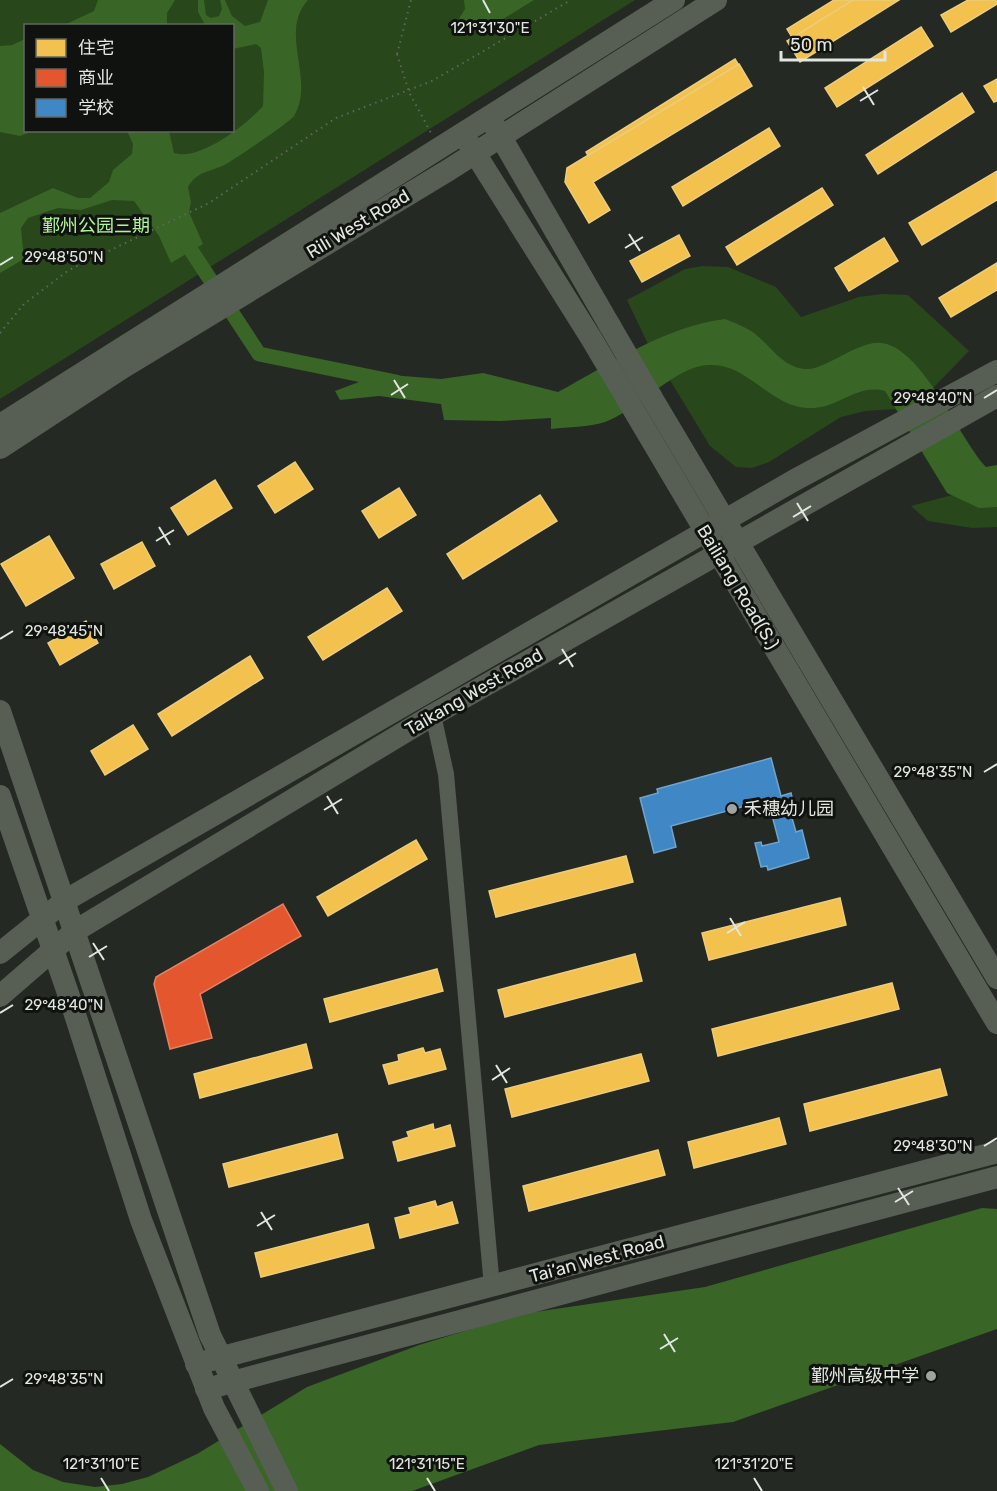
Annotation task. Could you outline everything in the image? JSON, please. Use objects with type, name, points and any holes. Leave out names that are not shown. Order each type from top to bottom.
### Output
[{"type":"main road","name":"Rili West Road","points":[[0,425],[674,0]]},
{"type":"main road","name":"Rili West Road","points":[[0,448],[122,368],[475,154],[716,0]]},
{"type":"main road","name":"Bailiang Road(S.)","points":[[489,117],[600,332],[643,404],[738,541],[997,978]]},
{"type":"main road","name":"Bailiang Road(S.)","points":[[463,134],[600,332]]},
{"type":"main road","name":"Taikang West Road","points":[[0,996],[75,931],[433,715],[738,541],[909,431],[964,400],[997,370]]},
{"type":"main road","name":"Taikang West Road","points":[[964,400],[997,396]]},
{"type":"main road","name":"Bailiang Road(S.)","points":[[643,404],[717,553],[997,1023]]},
{"type":"main road","name":"Taikang West Road","points":[[0,953],[66,900],[725,520],[909,431]]},
{"type":"main road","points":[[0,711],[220,1358],[288,1491]]},
{"type":"main road","points":[[0,796],[53,948],[141,1220],[206,1389],[258,1491]]},
{"type":"main road","name":"Tai‘an West Road","points":[[196,1364],[997,1152]]},
{"type":"main road","name":"Tai‘an West Road","points":[[206,1389],[997,1177]]},
{"type":"street","points":[[433,715],[446,774],[492,1287]]},
{"type":"path","points":[[411,0],[397,54],[409,92],[440,149]]},
{"type":"path","points":[[0,333],[24,304],[69,270],[198,208],[336,118],[432,81],[571,0]]},
{"type":"green space","name":"鄞州公园三期","points":[[0,0],[635,0],[0,399]]},
{"type":"green space","points":[[703,266],[728,267],[776,287],[801,317],[859,297],[882,294],[908,295],[969,351],[934,387],[896,409],[865,411],[841,417],[769,462],[752,468],[736,467],[710,446],[648,344],[627,300],[685,269]]},
{"type":"green space","points":[[997,467],[997,527],[972,528],[928,521],[911,506],[952,495]]},
{"type":"shaded area","points":[[98,0],[175,0],[167,13],[167,24],[66,24],[94,11]]},
{"type":"shaded area","points":[[198,0],[204,0],[206,15],[211,18],[219,16],[222,9],[220,0],[225,0],[232,16],[245,26],[260,22],[268,0],[308,0],[300,13],[296,27],[301,87],[300,102],[294,116],[226,164],[200,175],[188,187],[191,202],[189,212],[203,244],[171,263],[159,236],[134,201],[112,200],[81,210],[58,208],[28,218],[21,228],[24,259],[0,273],[0,213],[53,188],[78,198],[90,198],[109,182],[113,170],[132,154],[133,144],[127,132],[169,132],[174,153],[196,152],[234,132],[263,106],[264,72],[261,48],[256,44],[234,49],[234,24],[204,24],[198,12]]},
{"type":"shaded area","points":[[464,0],[534,0],[485,30],[455,25],[465,9]]},
{"type":"shaded area","points":[[24,39],[24,132],[30,132],[20,136],[0,132],[0,46],[12,45]]},
{"type":"shaded area","points":[[725,319],[753,332],[780,358],[798,368],[813,368],[822,365],[873,343],[882,343],[897,349],[926,377],[975,454],[986,467],[997,465],[997,507],[979,508],[947,493],[885,391],[865,391],[818,408],[807,408],[781,400],[735,371],[723,366],[709,365],[684,372],[605,422],[551,429],[551,418],[500,421],[444,420],[441,404],[379,396],[340,400],[335,391],[367,379],[391,375],[441,379],[483,373],[558,392],[618,358],[660,338],[681,329]]},
{"type":"shaded area","points":[[982,1208],[997,1209],[997,1329],[733,1422],[539,1445],[412,1491],[0,1491],[0,1444],[33,1470],[63,1482],[95,1487],[122,1484],[148,1477],[197,1454],[307,1387],[419,1345],[521,1314],[705,1287]]},
{"type":"building: 住宅","points":[[834,0],[885,0],[801,52],[787,29]]},
{"type":"building: 住宅","points":[[853,0],[899,0],[800,62],[787,41]]},
{"type":"building: 住宅","points":[[968,0],[996,0],[997,4],[951,32],[941,15]]},
{"type":"building: 住宅","points":[[921,27],[933,46],[837,107],[825,88]]},
{"type":"building: 住宅","points":[[735,59],[747,79],[598,173],[586,152]]},
{"type":"building: 住宅","points":[[739,64],[752,86],[593,182],[610,210],[589,223],[565,182],[567,168]]},
{"type":"building: 住宅","points":[[997,79],[997,101],[994,102],[984,86]]},
{"type":"building: 住宅","points":[[962,93],[974,112],[878,174],[866,155]]},
{"type":"building: 住宅","points":[[769,128],[780,146],[683,206],[672,187]]},
{"type":"building: 住宅","points":[[997,171],[997,200],[922,245],[909,223]]},
{"type":"building: 住宅","points":[[822,188],[833,205],[737,265],[726,247]]},
{"type":"building: 住宅","points":[[679,235],[690,256],[642,282],[630,261]]},
{"type":"building: 住宅","points":[[884,238],[898,261],[849,291],[835,268]]},
{"type":"building: 住宅","points":[[997,263],[997,290],[951,317],[939,298]]},
{"type":"building: 住宅","points":[[295,462],[313,489],[275,513],[258,486]]},
{"type":"building: 住宅","points":[[215,480],[232,508],[188,535],[171,508]]},
{"type":"building: 住宅","points":[[399,488],[416,515],[379,538],[362,511]]},
{"type":"building: 住宅","points":[[540,495],[557,521],[463,579],[447,554]]},
{"type":"building: 住宅","points":[[49,536],[74,578],[26,606],[1,564]]},
{"type":"building: 住宅","points":[[142,542],[155,566],[114,589],[101,564]]},
{"type":"building: 住宅","points":[[387,588],[402,611],[323,660],[308,637]]},
{"type":"building: 住宅","points":[[86,621],[98,643],[60,665],[48,643]]},
{"type":"building: 住宅","points":[[250,656],[263,678],[172,736],[158,714]]},
{"type":"building: 住宅","points":[[133,725],[148,749],[105,775],[91,751]]},
{"type":"building: 住宅","points":[[416,840],[427,859],[328,916],[317,897]]},
{"type":"building: 住宅","points":[[626,856],[633,882],[496,917],[489,891]]},
{"type":"building: 住宅","points":[[840,898],[846,925],[709,960],[702,933]]},
{"type":"building: 住宅","points":[[287,915],[298,935],[195,993],[184,973]]},
{"type":"building: 住宅","points":[[635,954],[642,981],[505,1017],[498,990]]},
{"type":"building: 住宅","points":[[437,969],[443,991],[330,1022],[324,999]]},
{"type":"building: 住宅","points":[[892,983],[899,1009],[718,1056],[712,1029]]},
{"type":"building: 住宅","points":[[306,1044],[312,1068],[200,1098],[194,1074]]},
{"type":"building: 住宅","points":[[423,1048],[425,1053],[440,1049],[446,1069],[389,1084],[383,1065],[399,1061],[398,1055]]},
{"type":"building: 住宅","points":[[641,1054],[649,1081],[512,1117],[505,1089]]},
{"type":"building: 住宅","points":[[940,1069],[947,1095],[810,1131],[804,1104]]},
{"type":"building: 住宅","points":[[779,1118],[786,1144],[694,1168],[688,1142]]},
{"type":"building: 住宅","points":[[433,1124],[434,1130],[450,1125],[455,1146],[398,1161],[393,1142],[409,1137],[407,1132]]},
{"type":"building: 住宅","points":[[337,1134],[343,1158],[229,1187],[223,1164]]},
{"type":"building: 住宅","points":[[658,1150],[665,1175],[529,1211],[523,1186]]},
{"type":"building: 住宅","points":[[435,1201],[437,1207],[452,1202],[458,1223],[400,1238],[395,1218],[411,1214],[409,1208]]},
{"type":"building: 住宅","points":[[368,1224],[374,1248],[261,1277],[255,1253]]},
{"type":"building: 商业","points":[[283,904],[301,936],[200,994],[212,1038],[170,1049],[154,984],[156,977]]},
{"type":"building: 学校","points":[[771,758],[781,796],[791,793],[795,810],[790,811],[796,832],[802,830],[809,858],[768,870],[767,866],[761,867],[755,843],[761,842],[762,846],[779,842],[768,800],[671,826],[676,847],[654,853],[640,798],[658,793],[657,789]]},
{"type":"waterway","points":[[181,235],[259,354],[396,382]]},
{"type":"place","name":"禾穗幼儿园","points":[[732,809]]},
{"type":"place","name":"鄞州高级中学","points":[[931,1376]]}]
